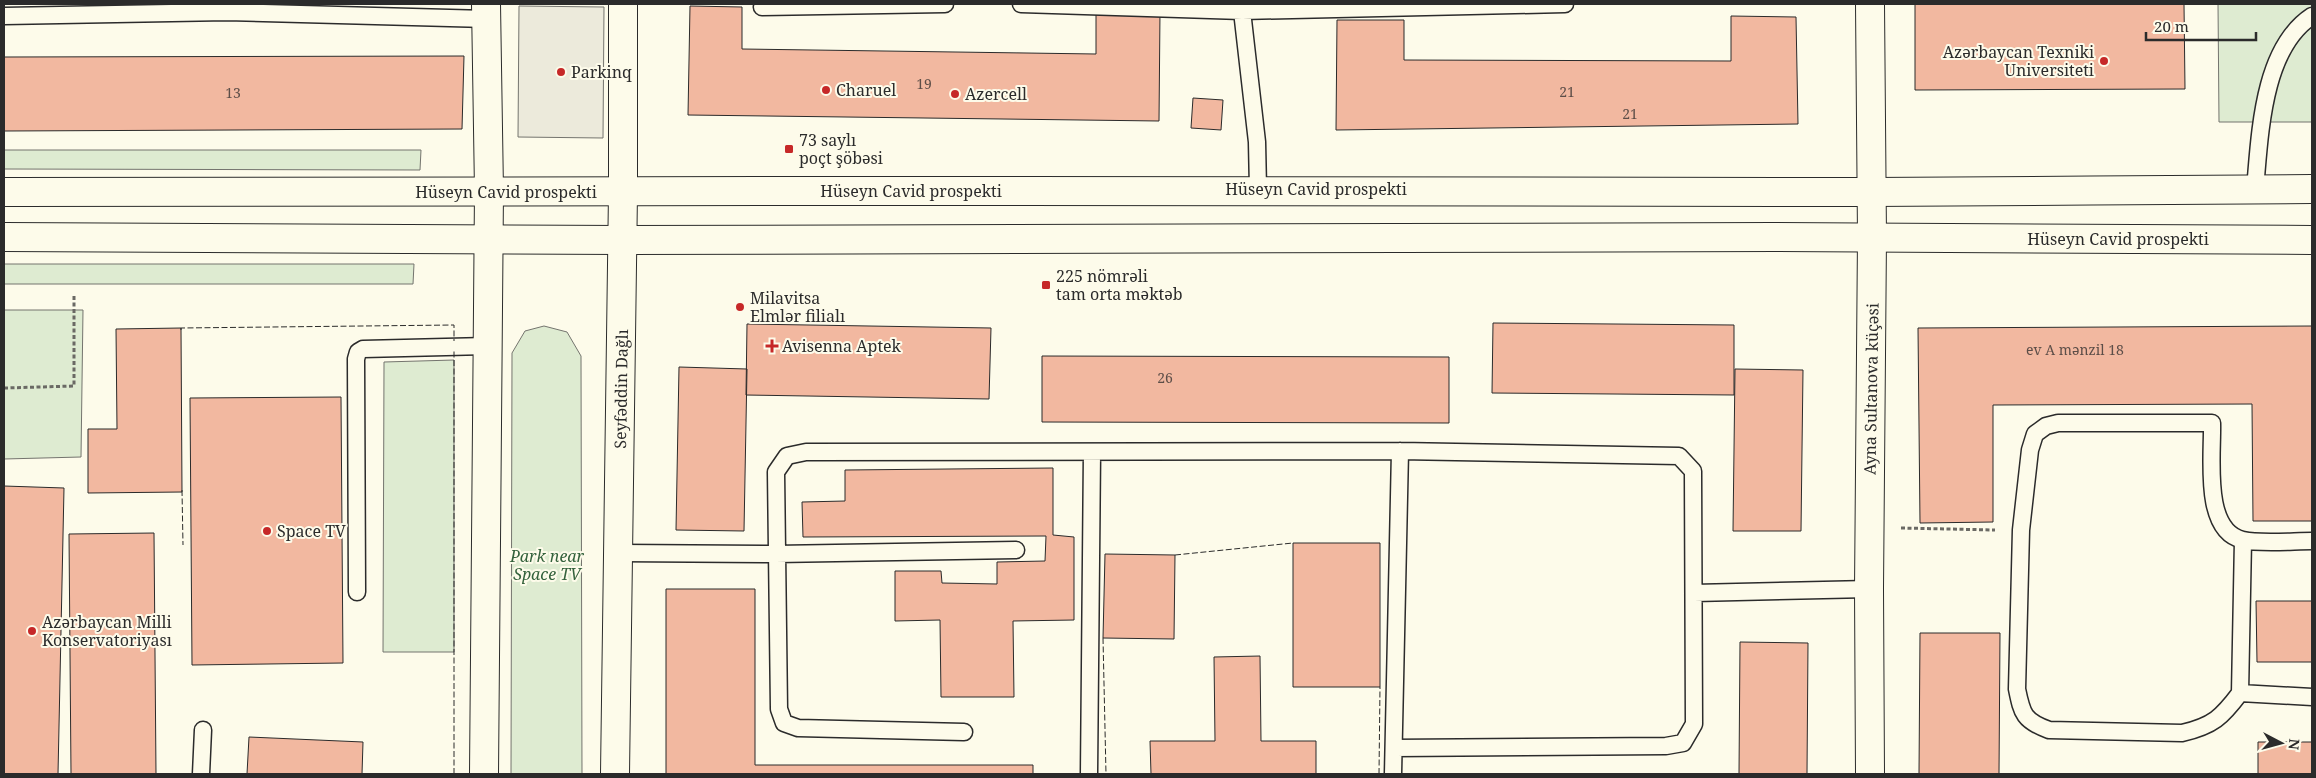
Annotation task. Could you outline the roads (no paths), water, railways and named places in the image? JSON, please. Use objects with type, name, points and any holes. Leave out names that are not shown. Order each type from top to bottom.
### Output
[{"type":"main road","name":"Seyfəddin Dağlı","points":[[615,774],[623,240],[623,4]]},
{"type":"main road","name":"Ayna Sultanova küçəsi","points":[[1870,4],[1873,192],[1869,589],[1870,774]]},
{"type":"main road","points":[[484,774],[489,192],[486,11]]},
{"type":"main road","name":"Hüseyn Cavid prospekti","points":[[4,192],[1258,189],[1873,192],[2255,189]]},
{"type":"main road","points":[[2255,189],[2312,189]]},
{"type":"main road","points":[[4,237],[623,240]]},
{"type":"main road","name":"Hüseyn Cavid prospekti","points":[[623,240],[1817,237],[2312,240]]},
{"type":"lane","points":[[762,7],[945,4]]},
{"type":"lane","points":[[1021,4],[1242,11],[1565,4]]},
{"type":"lane","points":[[4,16],[228,8],[486,11]]},
{"type":"lane","points":[[1242,11],[1257,142],[1258,189]]},
{"type":"lane","points":[[2255,189],[2262,117],[2270,81],[2284,48],[2294,32],[2300,24],[2312,16]]},
{"type":"lane","points":[[357,592],[356,359],[358,352],[363,350],[487,346]]},
{"type":"lane","points":[[2243,540],[2240,693],[2224,714],[2203,729],[2182,733],[2049,730],[2032,724],[2021,710],[2017,689],[2021,530],[2030,450],[2035,434],[2046,426],[2058,423],[2212,423],[2213,506],[2219,521],[2228,533],[2243,540],[2312,541]]},
{"type":"lane","points":[[1393,774],[1400,451]]},
{"type":"lane","points":[[964,732],[798,728],[784,723],[779,709],[776,472],[787,456],[806,452],[1400,451],[1679,456],[1693,472],[1694,724],[1683,742],[1666,746],[1394,748]]},
{"type":"lane","points":[[1089,774],[1092,452]]},
{"type":"lane","points":[[619,553],[776,554],[1016,550]]},
{"type":"lane","points":[[1694,593],[1869,589]]},
{"type":"lane","points":[[2240,693],[2312,697]]},
{"type":"lane","points":[[201,774],[203,730]]},
{"type":"place","name":"Azərbaycan Texniki Universiteti","points":[[2104,61]]},
{"type":"place","name":"Parkinq","points":[[561,72]]},
{"type":"place","name":"Charuel","points":[[826,90]]},
{"type":"place","name":"Azercell","points":[[955,94]]},
{"type":"place","name":"73 saylı poçt şöbəsi","points":[[789,149]]},
{"type":"place","name":"225 nömrəli tam orta məktəb","points":[[1046,285]]},
{"type":"place","name":"Milavitsa Elmlər filialı","points":[[740,307]]},
{"type":"place","name":"Avisenna Aptek","points":[[772,346]]},
{"type":"place","name":"Space TV","points":[[267,531]]},
{"type":"place","name":"Azərbaycan Milli Konservatoriyası","points":[[32,631]]},
{"type":"park label","name":"Park near Space TV","points":[[547,565]]}]
